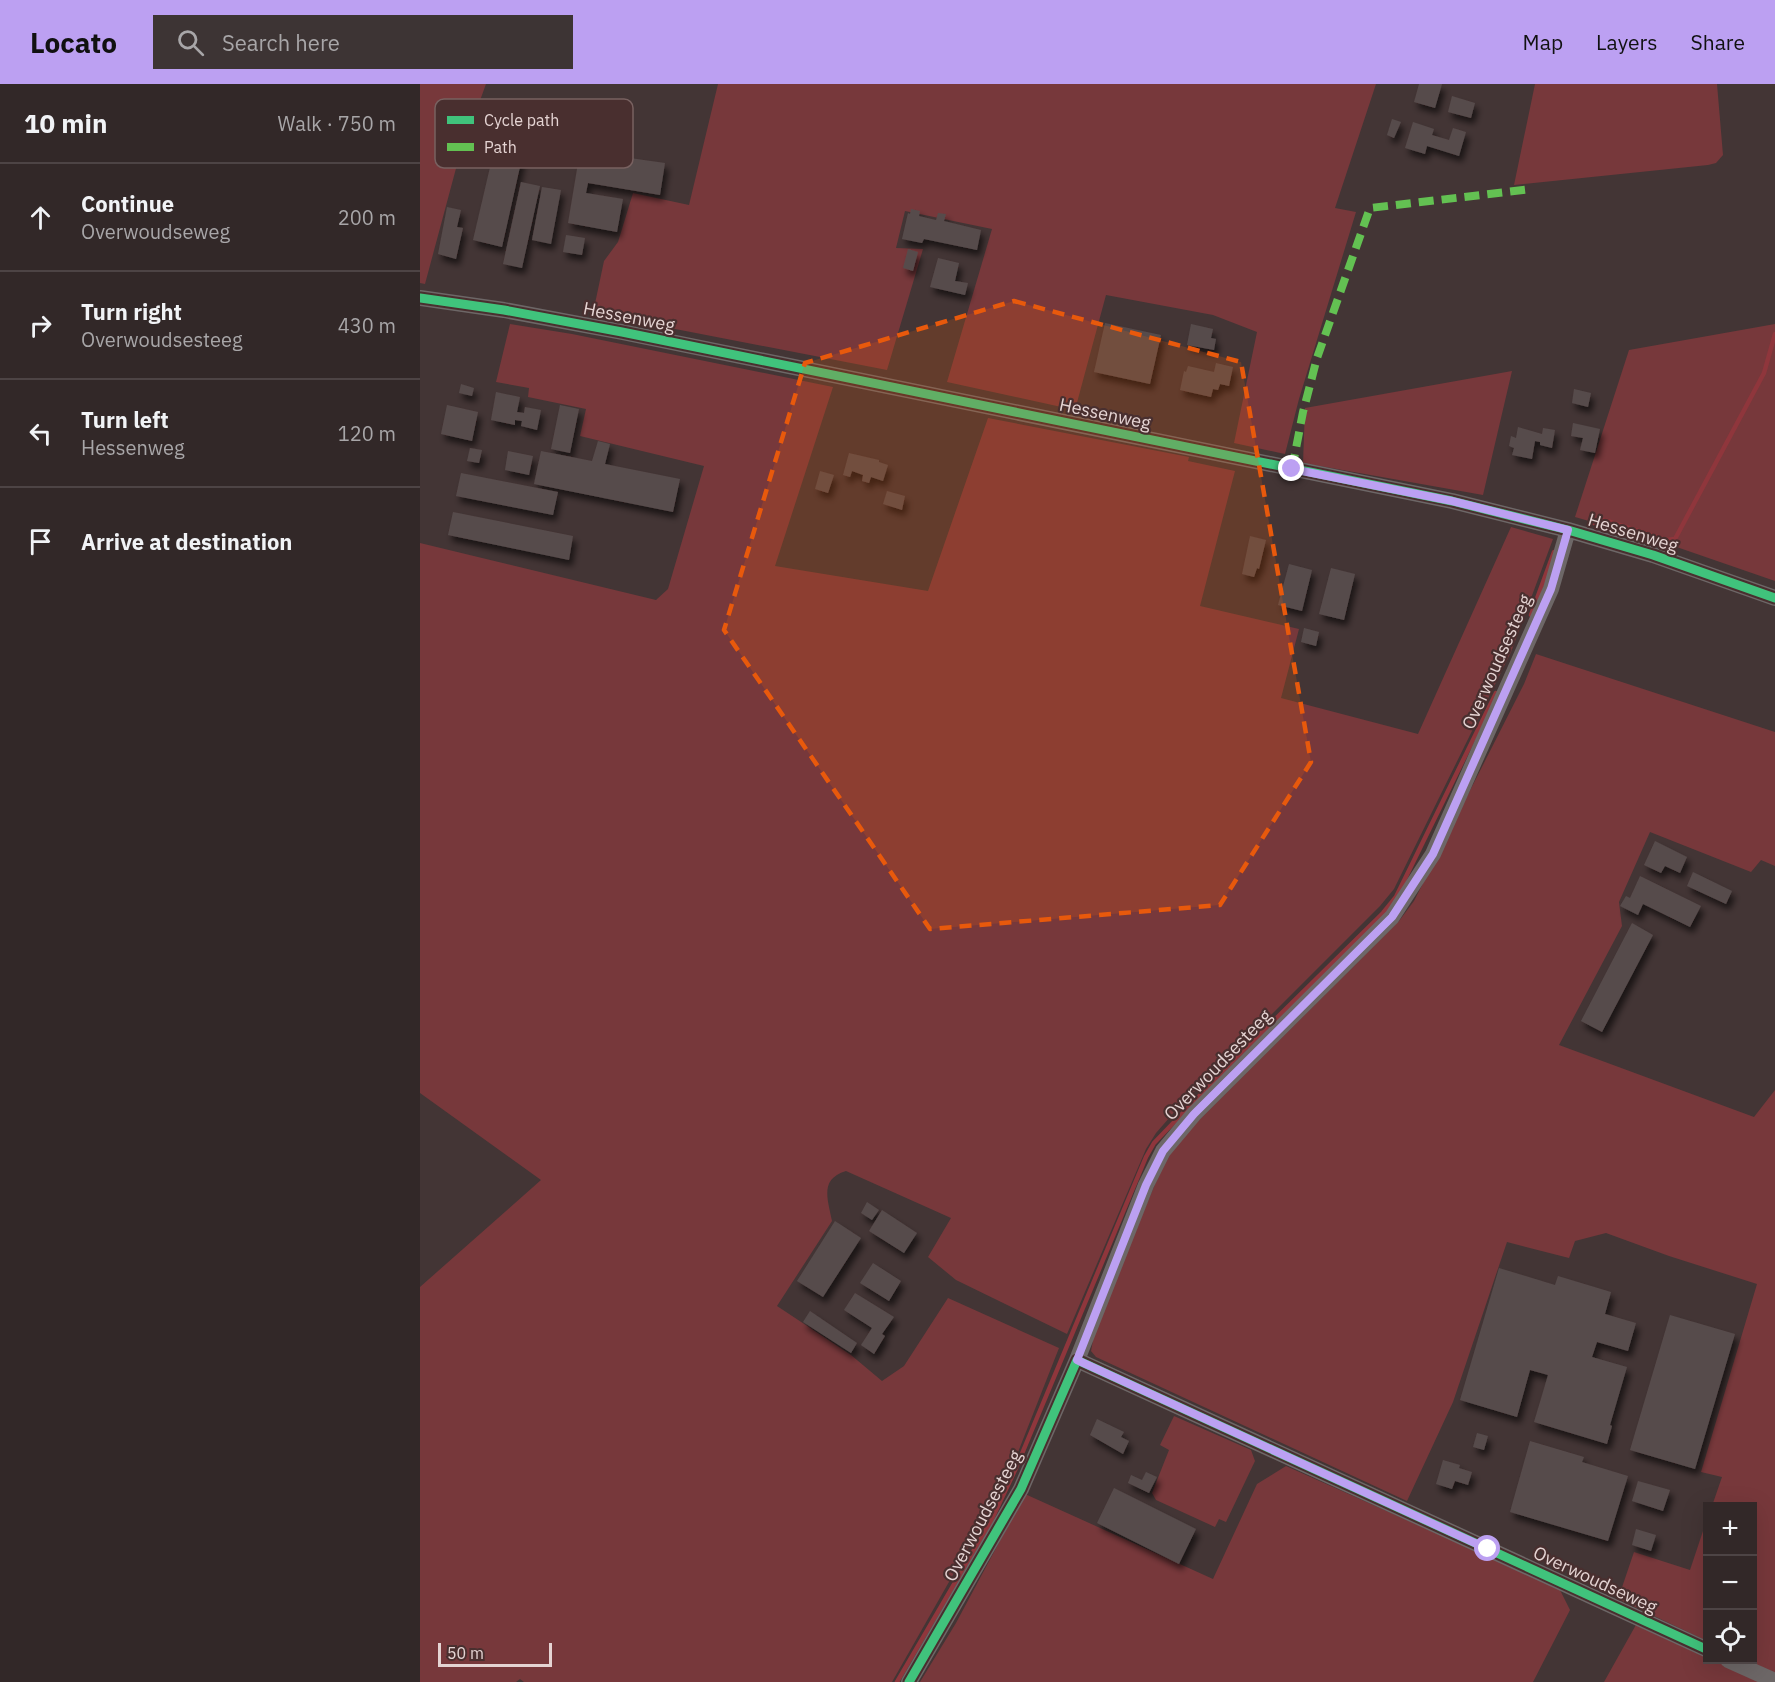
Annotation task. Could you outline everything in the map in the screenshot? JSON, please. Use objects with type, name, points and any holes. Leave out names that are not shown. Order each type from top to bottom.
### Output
[{"type":"street","name":"Hessenweg","points":[[420,298],[504,310],[622,332],[1452,501],[1568,530],[1653,555],[1775,598]]},
{"type":"street","name":"Overwoudsesteeg","points":[[909,1682],[1021,1489],[1077,1360],[1146,1185],[1163,1151],[1194,1114],[1392,917],[1433,854],[1551,589],[1568,530]]},
{"type":"street","name":"Overwoudseweg","points":[[1077,1360],[1703,1648]]},
{"type":"street","points":[[1738,1664],[1775,1682]]},
{"type":"highlighted area","points":[[1014,301],[1241,362],[1311,762],[1220,905],[930,929],[724,630],[805,363]]},
{"type":"shaded area","points":[[420,84],[486,84],[481,99],[435,99],[435,168],[456,168],[425,284],[420,283]]},
{"type":"shaded area","points":[[718,84],[1376,84],[1335,208],[1356,212],[1299,399],[1285,454],[1234,443],[1257,332],[1213,315],[1106,295],[1075,410],[947,382],[992,229],[905,211],[896,248],[923,249],[887,370],[593,313],[604,261],[618,242],[633,193],[689,205]]},
{"type":"shaded area","points":[[1535,84],[1717,84],[1723,155],[1716,163],[1708,165],[1514,185]]},
{"type":"shaded area","points":[[510,324],[572,334],[833,387],[775,566],[928,591],[988,418],[1189,457],[1188,461],[1235,471],[1200,606],[1299,629],[1281,698],[1418,734],[1511,527],[1553,539],[1511,652],[1394,889],[1380,906],[1177,1109],[1156,1133],[1146,1149],[1067,1334],[956,1280],[928,1257],[951,1218],[846,1171],[832,1179],[827,1191],[832,1221],[777,1306],[851,1355],[882,1381],[904,1366],[948,1298],[1059,1348],[1007,1480],[892,1682],[524,1682],[520,1679],[516,1682],[420,1682],[420,1287],[541,1180],[420,1093],[420,543],[656,600],[668,589],[704,466],[580,436],[586,409],[528,397],[529,388],[496,382]]},
{"type":"shaded area","points":[[1775,324],[1775,581],[1665,543],[1575,517],[1629,350]]},
{"type":"shaded area","points":[[1512,371],[1483,495],[1303,463],[1305,408]]},
{"type":"shaded area","points":[[1536,654],[1775,732],[1775,866],[1761,860],[1751,872],[1650,832],[1619,902],[1622,926],[1559,1045],[1754,1117],[1775,1090],[1775,1673],[1754,1664],[1757,1664],[1757,1502],[1713,1502],[1722,1477],[1701,1472],[1757,1284],[1606,1233],[1575,1241],[1569,1258],[1507,1242],[1453,1402],[1407,1501],[1096,1357],[1091,1351],[1096,1324],[1172,1149],[1399,921],[1414,901],[1524,684]]},
{"type":"shaded area","points":[[1174,1416],[1251,1450],[1255,1461],[1226,1522],[1219,1519],[1215,1527],[1156,1500],[1152,1493],[1169,1450],[1160,1445]]},
{"type":"shaded area","points":[[1286,1466],[1559,1588],[1570,1610],[1533,1682],[920,1682],[956,1623],[1025,1494],[1213,1579],[1257,1484]]},
{"type":"shaded area","points":[[1703,1531],[1703,1639],[1618,1599],[1634,1552],[1690,1570]]},
{"type":"shaded area","points":[[1637,1623],[1703,1654],[1703,1664],[1724,1664],[1764,1682],[1604,1682]]},
{"type":"building","points":[[1419,84],[1442,84],[1435,108],[1414,102]]},
{"type":"building","points":[[1452,96],[1475,103],[1471,118],[1448,112]]},
{"type":"building","points":[[1392,119],[1401,122],[1394,138],[1387,135]]},
{"type":"building","points":[[1413,122],[1434,129],[1432,135],[1449,140],[1453,128],[1466,132],[1459,156],[1427,146],[1425,154],[1405,148]]},
{"type":"building","points":[[633,158],[665,163],[660,195],[588,183],[586,193],[623,199],[617,232],[568,223],[577,168],[633,168]]},
{"type":"building","points":[[490,168],[520,168],[502,247],[473,240]]},
{"type":"building","points":[[521,182],[540,186],[522,268],[503,264]]},
{"type":"building","points":[[542,187],[561,190],[551,244],[532,240]]},
{"type":"building","points":[[447,207],[461,210],[457,227],[463,228],[456,259],[438,254]]},
{"type":"building","points":[[911,209],[920,211],[919,216],[936,220],[938,213],[946,214],[944,221],[981,230],[977,250],[924,239],[922,243],[902,239]]},
{"type":"building","points":[[566,235],[585,238],[582,255],[563,252]]},
{"type":"building","points":[[908,249],[918,252],[913,271],[903,268]]},
{"type":"building","points":[[938,258],[959,263],[955,281],[968,283],[965,295],[930,287]]},
{"type":"building","points":[[1105,323],[1161,335],[1150,384],[1094,372]]},
{"type":"building","points":[[1191,324],[1213,329],[1211,338],[1216,339],[1214,350],[1187,345]]},
{"type":"building","points":[[1216,363],[1233,367],[1229,386],[1220,384],[1218,390],[1213,389],[1211,397],[1180,390],[1184,371],[1186,372],[1188,366],[1214,372]]},
{"type":"building","points":[[461,384],[474,388],[472,396],[459,393]]},
{"type":"building","points":[[1574,389],[1591,393],[1588,407],[1572,403]]},
{"type":"building","points":[[496,392],[520,397],[517,412],[524,413],[525,407],[541,410],[537,430],[521,426],[522,421],[515,420],[515,425],[491,420]]},
{"type":"building","points":[[447,405],[478,412],[472,441],[441,434]]},
{"type":"building","points":[[560,405],[579,409],[570,453],[551,449]]},
{"type":"building","points":[[1573,423],[1600,429],[1595,453],[1580,450],[1583,438],[1571,436]]},
{"type":"building","points":[[1518,427],[1542,434],[1543,428],[1555,430],[1552,448],[1535,441],[1532,459],[1512,455],[1514,448],[1509,446],[1511,436],[1516,438]]},
{"type":"building","points":[[598,441],[610,444],[605,464],[680,479],[673,512],[534,484],[541,451],[592,461]]},
{"type":"building","points":[[470,448],[482,450],[479,463],[467,461]]},
{"type":"building","points":[[508,451],[533,456],[529,475],[505,470]]},
{"type":"building","points":[[849,453],[879,460],[888,465],[883,481],[871,477],[869,483],[862,481],[863,475],[852,471],[850,477],[843,475]]},
{"type":"building","points":[[820,471],[834,475],[828,493],[815,489]]},
{"type":"building","points":[[461,473],[558,492],[553,515],[456,496]]},
{"type":"building","points":[[887,491],[905,496],[902,510],[883,504]]},
{"type":"building","points":[[453,512],[573,536],[569,560],[448,535]]},
{"type":"building","points":[[1250,536],[1266,540],[1259,569],[1257,568],[1254,577],[1242,574]]},
{"type":"building","points":[[1289,564],[1312,570],[1302,611],[1278,605]]},
{"type":"building","points":[[1331,568],[1355,574],[1344,620],[1319,614]]},
{"type":"building","points":[[1304,628],[1319,632],[1316,646],[1301,642]]},
{"type":"building","points":[[1655,841],[1687,857],[1680,873],[1665,866],[1661,873],[1644,865]]},
{"type":"building","points":[[1693,872],[1732,891],[1726,904],[1687,886]]},
{"type":"building","points":[[1640,876],[1701,906],[1690,927],[1643,904],[1638,915],[1620,906],[1626,896],[1630,898]]},
{"type":"building","points":[[1632,923],[1653,935],[1602,1032],[1581,1021]]},
{"type":"building","points":[[867,1202],[879,1210],[872,1220],[861,1213]]},
{"type":"building","points":[[882,1210],[917,1233],[904,1253],[869,1231]]},
{"type":"building","points":[[835,1221],[861,1238],[823,1297],[797,1281]]},
{"type":"building","points":[[873,1263],[901,1281],[889,1301],[860,1283]]},
{"type":"building","points":[[1499,1268],[1555,1285],[1558,1276],[1611,1292],[1605,1314],[1636,1323],[1628,1351],[1597,1342],[1592,1357],[1627,1367],[1610,1425],[1612,1426],[1607,1444],[1534,1422],[1548,1375],[1530,1370],[1517,1417],[1460,1400]]},
{"type":"building","points":[[855,1293],[894,1317],[882,1334],[885,1336],[874,1354],[861,1345],[872,1328],[844,1310]]},
{"type":"building","points":[[810,1311],[857,1343],[851,1353],[803,1322]]},
{"type":"building","points":[[1670,1315],[1735,1334],[1695,1469],[1630,1450]]},
{"type":"building","points":[[1097,1419],[1124,1432],[1121,1437],[1129,1441],[1123,1454],[1090,1435]]},
{"type":"building","points":[[1477,1433],[1488,1436],[1484,1450],[1473,1447]]},
{"type":"building","points":[[1530,1441],[1584,1457],[1582,1462],[1628,1476],[1608,1541],[1510,1512]]},
{"type":"building","points":[[1443,1460],[1460,1465],[1459,1468],[1472,1472],[1468,1485],[1455,1481],[1452,1489],[1436,1484]]},
{"type":"building","points":[[1146,1472],[1157,1477],[1149,1493],[1128,1483],[1131,1475],[1142,1480]]},
{"type":"building","points":[[1638,1481],[1670,1490],[1663,1511],[1632,1501]]},
{"type":"building","points":[[1114,1488],[1196,1529],[1179,1564],[1097,1523]]},
{"type":"building","points":[[1636,1529],[1656,1535],[1651,1551],[1632,1545]]},
{"type":"waterway","points":[[1594,523],[1604,520],[1666,540],[1675,539],[1764,373],[1775,334]]},
{"type":"waterway","points":[[1531,615],[1554,552]]},
{"type":"waterway","points":[[897,1682],[991,1521],[1016,1468],[1146,1157],[1154,1143],[1233,1061],[1383,913],[1396,897],[1496,693]]},
{"type":"marked path","points":[[1292,469],[1317,358],[1370,208],[1532,189]]},
{"type":"cycle path","points":[[420,298],[504,310],[622,332],[1452,501],[1568,530],[1653,555],[1775,598]]},
{"type":"cycle path","points":[[909,1682],[1021,1489],[1077,1360],[1703,1648]]},
{"type":"route","points":[[1292,469],[1452,501],[1568,530],[1551,589],[1433,854],[1392,917],[1194,1114],[1163,1151],[1146,1185],[1077,1360],[1488,1549]]}]
